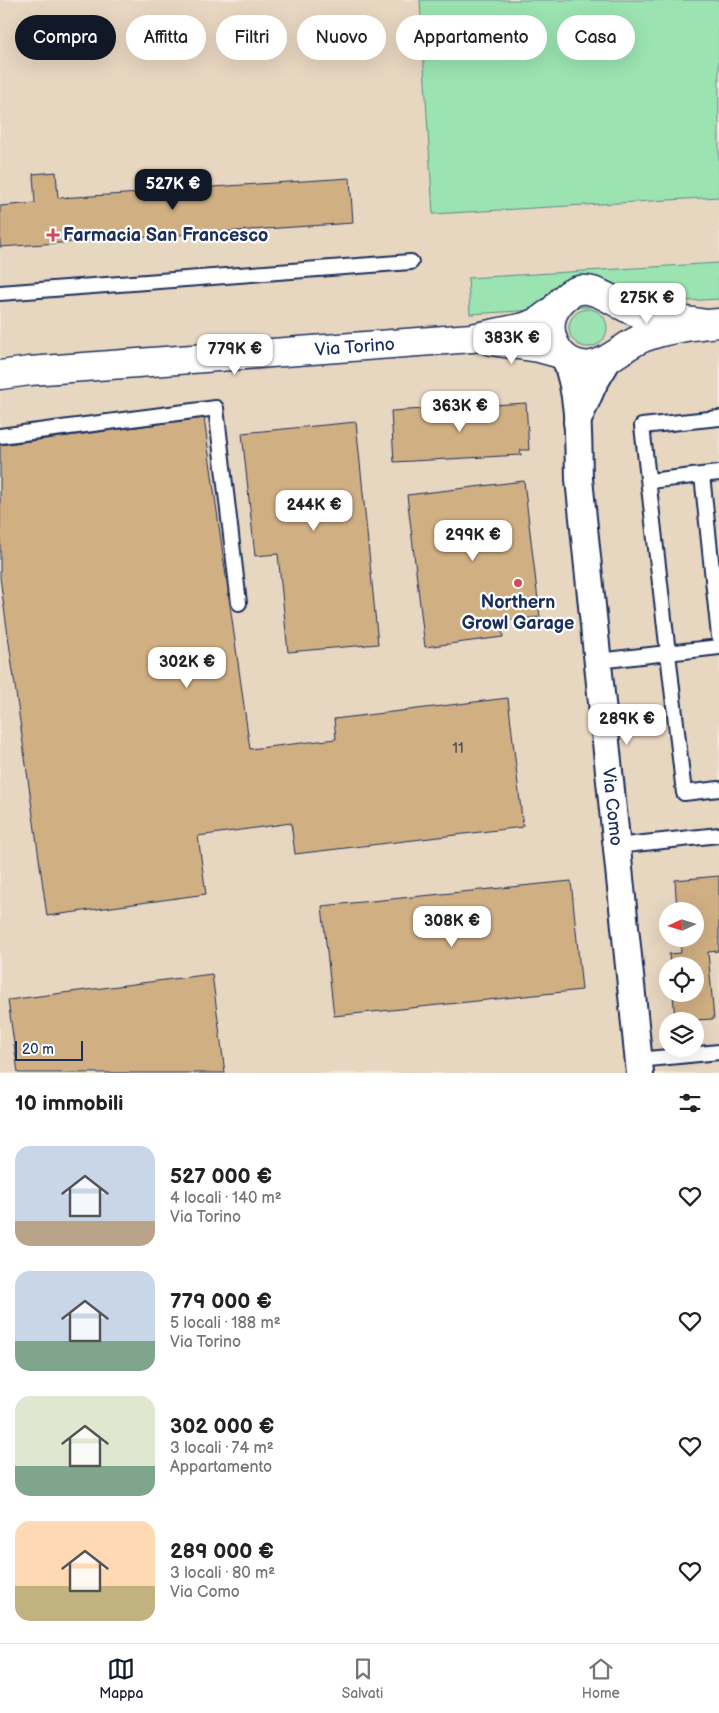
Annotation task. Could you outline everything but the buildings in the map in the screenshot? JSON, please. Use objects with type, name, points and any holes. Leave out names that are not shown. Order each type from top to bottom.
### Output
[{"type":"street","name":"Via Torino","points":[[0,375],[264,352],[472,338],[525,327],[539,321],[555,309],[567,296],[583,290],[600,292],[637,312],[712,324]]},
{"type":"street","points":[[612,356],[624,337],[626,326],[621,310],[614,300]]},
{"type":"street","points":[[555,309],[550,330],[554,345],[563,356]]},
{"type":"street","name":"Via Torino","points":[[472,338],[539,348],[563,356],[575,363],[586,365],[612,356],[644,337],[712,324]]},
{"type":"street","name":"Via Como","points":[[563,356],[573,382],[577,422],[579,479],[639,1066]]},
{"type":"street","name":"Via Como","points":[[577,422],[594,385],[612,356]]},
{"type":"lane","points":[[0,293],[411,262]]},
{"type":"lane","points":[[0,436],[216,408],[239,603]]},
{"type":"lane","points":[[719,418],[642,426],[684,793],[719,789]]},
{"type":"lane","points":[[648,481],[719,473]]},
{"type":"lane","points":[[702,475],[719,636]]},
{"type":"lane","points":[[598,661],[719,646]]},
{"type":"lane","points":[[616,846],[719,835]]},
{"type":"lane","points":[[639,1066],[719,1052]]},
{"type":"shaded area","points":[[0,0],[420,0],[421,15],[396,15],[396,60],[424,60],[433,214],[719,197],[719,263],[468,278],[471,314],[719,299],[719,1073],[0,1073]]},
{"type":"green space","points":[[420,0],[719,0],[719,197],[433,214],[424,60],[547,60],[547,15],[421,15]]},
{"type":"green space","points":[[719,263],[719,299],[470,314],[468,278]]},
{"type":"green space","points":[[588,309],[595,310],[601,315],[606,321],[606,335],[601,341],[595,346],[588,347],[581,346],[575,341],[570,335],[569,328],[570,321],[575,315],[581,310]]},
{"type":"place","name":"Farmacia San Francesco","points":[[53,235]]},
{"type":"place","name":"Northern Growl Garage","points":[[518,583]]}]
